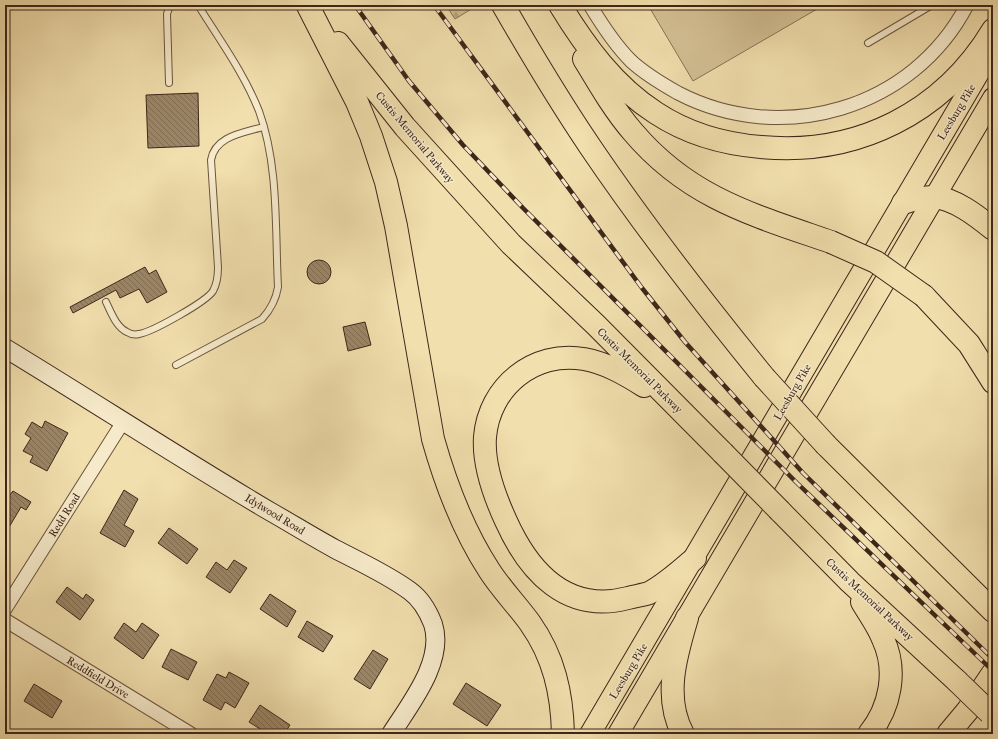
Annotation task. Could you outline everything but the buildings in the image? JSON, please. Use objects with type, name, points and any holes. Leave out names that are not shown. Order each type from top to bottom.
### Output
[{"type":"highway","points":[[308,5],[357,102],[371,136],[386,182],[396,226],[433,439],[442,472],[464,524],[489,569],[530,622],[542,641],[552,662],[562,699],[563,734]]},
{"type":"highway","name":"Custis Memorial Parkway","points":[[308,5],[396,117],[447,176],[511,244],[596,325],[850,582],[958,681],[991,715]]},
{"type":"highway","points":[[502,5],[544,76],[628,201],[700,298],[764,377],[826,445],[992,610]]},
{"type":"highway","points":[[551,5],[621,117],[645,146],[673,171],[695,187],[729,206],[764,220],[831,242],[876,262],[962,326],[993,359]]},
{"type":"highway","points":[[560,5],[582,40],[599,62],[632,94],[655,112],[679,126],[706,137],[734,144],[783,149],[842,143],[869,135],[895,124],[930,101],[961,73],[970,64],[993,30]]},
{"type":"highway","points":[[902,203],[934,197],[948,201],[968,211],[993,229]]},
{"type":"highway","points":[[931,303],[968,344],[993,382]]},
{"type":"highway","points":[[674,404],[623,373],[602,363],[583,358],[547,360],[531,366],[516,376],[504,388],[495,402],[488,419],[485,437],[486,455],[490,479],[498,504],[511,533],[527,560],[539,574],[553,586],[569,595],[585,600],[601,602],[619,601],[647,593],[668,581],[694,558]]},
{"type":"highway","points":[[850,582],[883,639],[891,666],[891,679],[885,708],[879,722],[869,734]]},
{"type":"highway","points":[[683,734],[675,714],[672,691],[675,658],[687,618]]},
{"type":"highway","points":[[948,734],[968,710],[993,673]]},
{"type":"main road","name":"Leesburg Pike","points":[[590,734],[993,50]]},
{"type":"main road","points":[[618,734],[993,98]]},
{"type":"main road","name":"Idylwood Road","points":[[5,348],[212,477],[320,541],[388,576],[411,591],[421,601],[428,612],[434,626],[436,642],[430,670],[391,734]]},
{"type":"street","points":[[590,5],[615,44],[632,62],[652,78],[692,101],[718,110],[765,118],[790,118],[832,111],[858,103],[891,87],[932,53],[950,32],[967,5]]},
{"type":"street","name":"Redd Road","points":[[5,609],[123,422]]},
{"type":"street","name":"Reddfield Drive","points":[[5,620],[190,734]]},
{"type":"lane","points":[[169,83],[167,14],[170,5]]},
{"type":"lane","points":[[176,365],[262,319],[270,310],[276,299],[278,287],[272,164],[263,127],[247,85],[198,5]]},
{"type":"lane","points":[[868,43],[932,5]]},
{"type":"lane","points":[[106,302],[121,328],[132,334],[138,334],[147,332],[201,303],[209,296],[216,283],[218,267],[211,160],[212,152],[217,146],[232,136],[263,127]]},
{"type":"green space","points":[[446,5],[472,5],[473,8],[455,19]]},
{"type":"green space","points":[[648,5],[824,5],[693,81]]},
{"type":"railway","points":[[355,5],[409,81],[463,145],[523,208],[797,483],[993,671]]},
{"type":"railway","points":[[434,5],[642,288],[685,342],[803,473],[993,659]]}]
